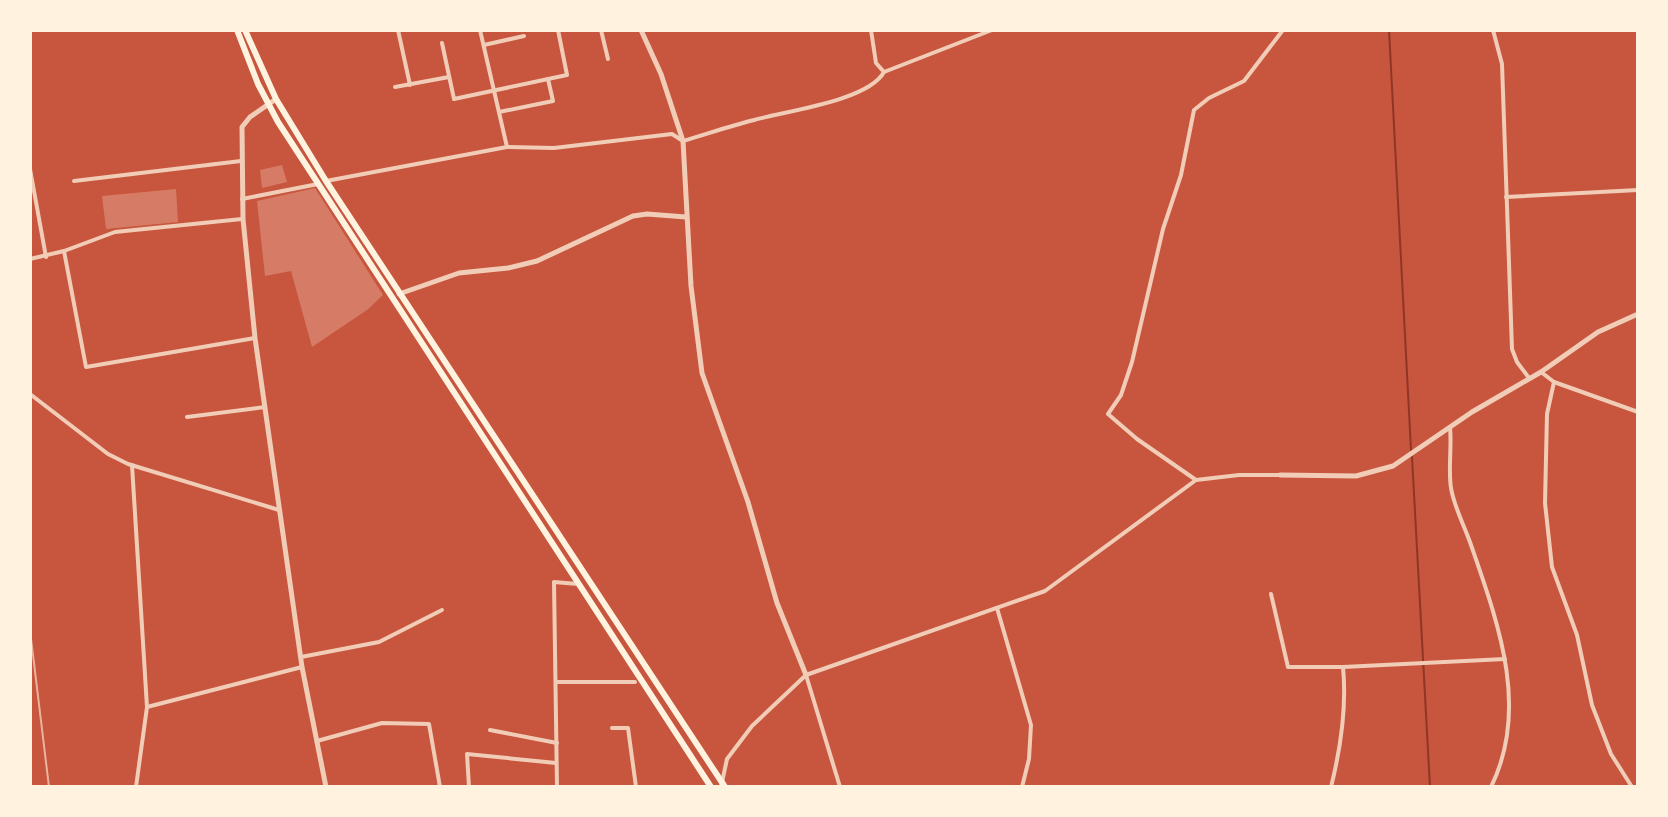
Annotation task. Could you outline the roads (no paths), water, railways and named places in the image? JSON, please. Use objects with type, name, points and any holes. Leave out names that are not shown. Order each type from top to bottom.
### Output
[{"type":"main road","points":[[237,30],[268,104],[318,184],[711,787]]},
{"type":"main road","points":[[246,31],[276,99],[326,181],[722,785]]},
{"type":"street","points":[[246,31],[257,30]]},
{"type":"street","points":[[398,30],[410,85]]},
{"type":"street","points":[[480,30],[507,147]]},
{"type":"street","points":[[442,43],[454,99],[567,75],[558,30]]},
{"type":"street","points":[[601,30],[608,59]]},
{"type":"street","points":[[641,30],[661,74],[683,141],[694,331],[702,373],[748,502],[777,603],[806,675],[840,787]]},
{"type":"street","points":[[871,30],[876,63],[884,72]]},
{"type":"street","points":[[242,199],[507,147],[554,148],[672,134],[683,141],[836,101],[880,79],[884,72],[992,30]]},
{"type":"street","points":[[1196,480],[1137,439],[1108,414],[1121,395],[1132,362],[1163,229],[1181,175],[1194,110],[1209,98],[1244,81],[1283,30]]},
{"type":"street","points":[[1493,30],[1502,64],[1512,349],[1529,378]]},
{"type":"street","points":[[483,45],[524,36]]},
{"type":"street","points":[[395,87],[449,77]]},
{"type":"street","points":[[499,112],[553,101],[548,79]]},
{"type":"street","points":[[276,99],[250,117],[242,127],[243,219],[255,338],[279,510],[302,667],[326,787]]},
{"type":"street","points":[[74,181],[241,161]]},
{"type":"street","points":[[30,169],[46,257]]},
{"type":"street","points":[[1506,197],[1638,190]]},
{"type":"street","points":[[393,298],[459,273],[522,266],[633,216],[686,217]]},
{"type":"street","points":[[30,259],[46,257],[115,232],[243,219]]},
{"type":"street","points":[[64,251],[86,367],[255,338]]},
{"type":"street","points":[[722,785],[727,759],[752,726],[806,675],[1049,588],[1196,480],[1239,475],[1341,476],[1382,470],[1402,461],[1613,323],[1638,314]]},
{"type":"street","points":[[1541,372],[1554,382],[1638,412]]},
{"type":"street","points":[[1554,382],[1547,414],[1545,503],[1552,567],[1577,635],[1592,705],[1611,754],[1632,787]]},
{"type":"street","points":[[30,394],[108,454],[132,465],[279,510]]},
{"type":"street","points":[[187,417],[265,407]]},
{"type":"street","points":[[1450,427],[1451,487],[1485,584],[1505,659],[1510,699],[1510,728],[1491,787]]},
{"type":"street","points":[[132,465],[147,707],[136,787]]},
{"type":"street","points":[[557,787],[554,582],[581,584]]},
{"type":"street","points":[[1271,594],[1288,667],[1505,659]]},
{"type":"street","points":[[997,608],[1031,725],[1029,759],[1022,787]]},
{"type":"street","points":[[301,657],[379,642],[442,610]]},
{"type":"street","points":[[147,707],[302,667]]},
{"type":"street","points":[[1331,787],[1346,696],[1343,667]]},
{"type":"street","points":[[557,682],[635,682]]},
{"type":"street","points":[[317,741],[382,723],[429,724],[440,787]]},
{"type":"street","points":[[612,728],[628,728],[636,787]]},
{"type":"street","points":[[490,730],[557,743]]},
{"type":"street","points":[[469,787],[467,754],[557,763]]},
{"type":"waterway","points":[[1389,30],[1411,450]]},
{"type":"waterway","points":[[1412,457],[1430,787]]},
{"type":"railway","points":[[30,630],[49,787]]}]
